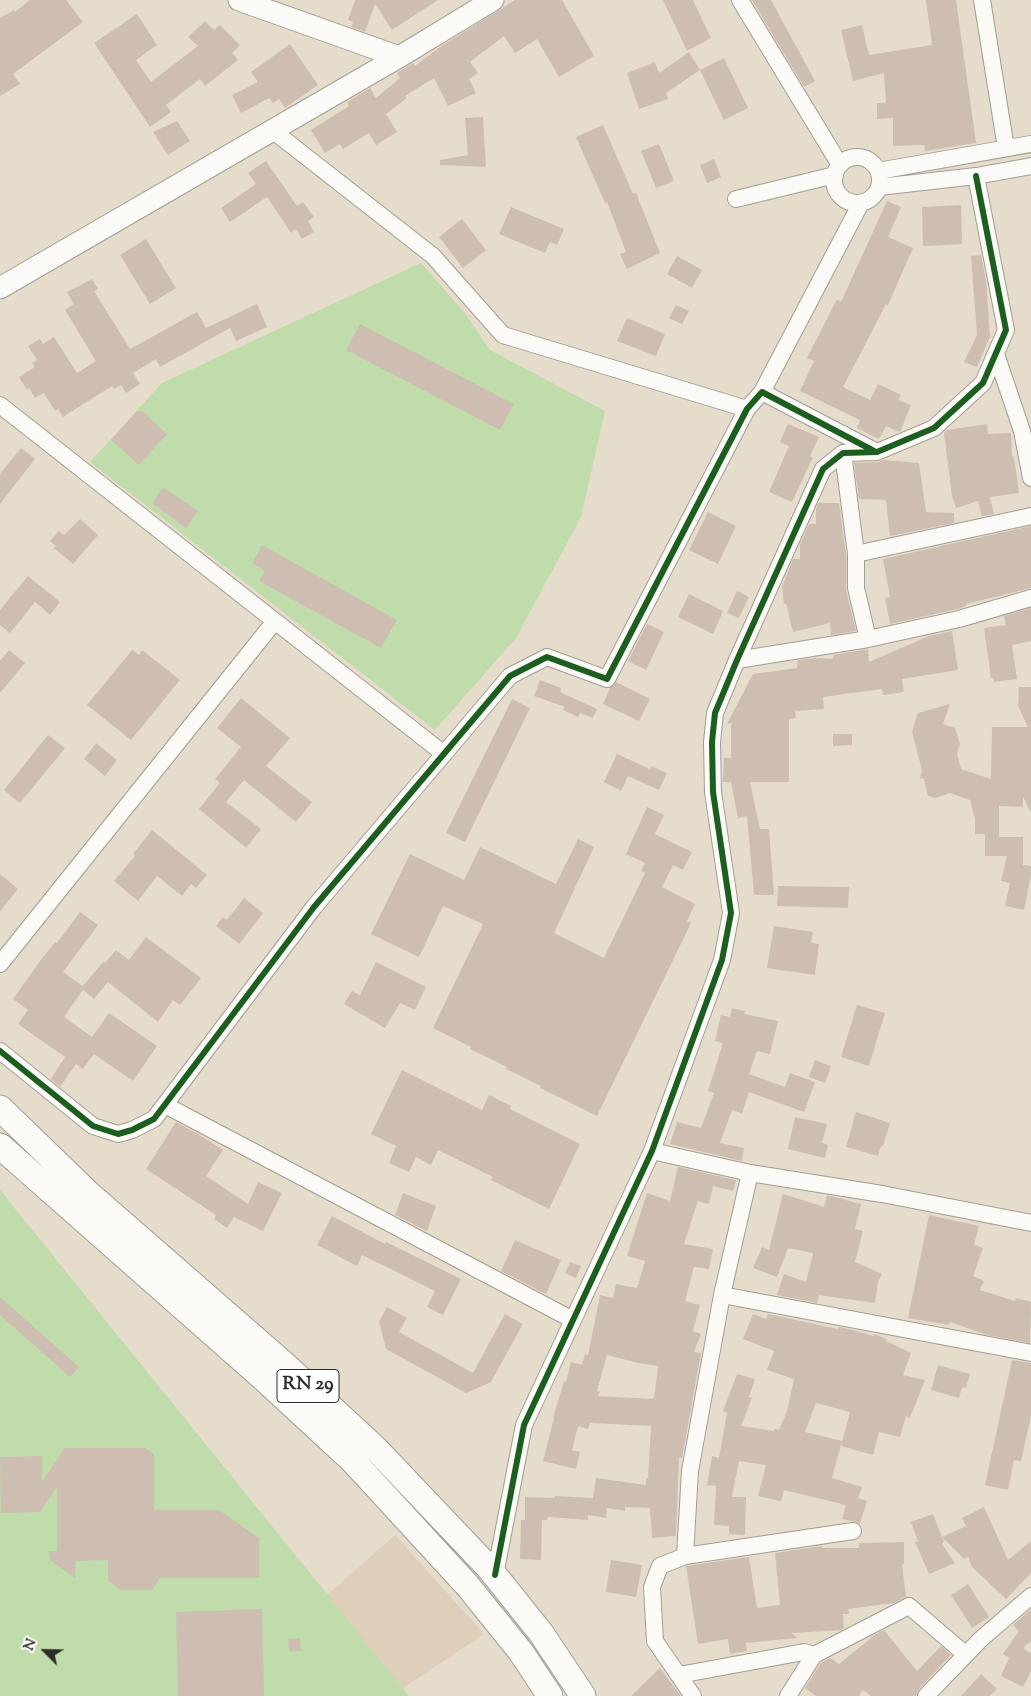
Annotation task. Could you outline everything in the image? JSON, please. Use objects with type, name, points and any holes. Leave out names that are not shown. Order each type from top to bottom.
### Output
[{"type":"highway","name":"RN 29","points":[[0,1108],[89,1194],[285,1364],[370,1443],[441,1516],[494,1575],[541,1633],[583,1696]]},
{"type":"highway","name":"RN 29","points":[[0,1146],[261,1376],[353,1461],[467,1585],[521,1652],[543,1694]]},
{"type":"main road","points":[[239,0],[399,57]]},
{"type":"main road","points":[[0,288],[399,57],[493,0]]},
{"type":"street","points":[[740,0],[838,170],[834,182],[840,196],[846,201],[861,203],[872,198],[879,179]]},
{"type":"street","points":[[982,0],[1006,148]]},
{"type":"street","points":[[272,130],[432,256],[503,335],[747,409]]},
{"type":"street","points":[[879,179],[1006,148],[1031,144]]},
{"type":"street","points":[[736,199],[838,170],[853,158],[868,160],[879,179]]},
{"type":"street","points":[[879,179],[976,176],[1031,166]]},
{"type":"street","points":[[494,1575],[524,1425],[652,1151],[722,960],[731,913],[714,792],[712,742],[715,713],[823,469],[843,453],[877,452],[934,428],[983,383],[1006,330],[976,176]]},
{"type":"street","points":[[0,1051],[93,1126],[118,1134],[132,1130],[154,1119],[314,908],[510,676],[547,656],[607,679],[747,409],[762,392],[861,203]]},
{"type":"street","points":[[996,354],[1022,430],[1031,478]]},
{"type":"street","points":[[762,392],[877,452]]},
{"type":"street","points":[[0,405],[444,754]]},
{"type":"street","points":[[843,453],[856,554],[856,588],[868,639]]},
{"type":"street","points":[[856,554],[1031,516]]},
{"type":"street","points":[[737,660],[868,639],[960,619],[1031,598]]},
{"type":"street","points":[[0,964],[275,621]]},
{"type":"street","points":[[165,1105],[573,1320]]},
{"type":"street","points":[[652,1151],[750,1173],[882,1194],[1031,1223]]},
{"type":"street","points":[[685,1556],[690,1472],[722,1296],[750,1173]]},
{"type":"street","points":[[722,1296],[1031,1353]]},
{"type":"street","points":[[692,1696],[655,1641],[652,1588],[660,1566],[685,1556],[853,1530]]},
{"type":"street","points":[[926,1696],[965,1654],[1031,1596]]},
{"type":"street","points":[[788,1696],[814,1654],[910,1606],[965,1654]]},
{"type":"street","points":[[679,1675],[804,1652],[814,1654]]},
{"type":"shaded area","points":[[395,1535],[484,1634],[403,1688],[327,1595]]},
{"type":"green space","points":[[421,263],[465,313],[490,350],[605,411],[581,517],[516,638],[435,730],[90,462],[162,383]]},
{"type":"green space","points":[[0,1190],[403,1688],[409,1696],[0,1696]]},
{"type":"building","points":[[30,0],[66,0],[83,22],[13,74],[20,84],[0,96],[0,18],[14,10],[15,12]]},
{"type":"building","points":[[355,0],[438,0],[392,30],[375,4],[365,32],[351,27],[353,22],[348,20]]},
{"type":"building","points":[[515,0],[562,0],[594,56],[559,77],[537,39],[515,53],[504,36],[470,62],[478,73],[469,79],[476,93],[448,106],[434,78],[405,96],[407,98],[386,114],[397,132],[376,145],[369,133],[343,149],[340,144],[325,153],[311,130],[349,106],[347,102],[370,88],[376,98],[400,78],[397,73],[413,63],[415,66],[440,47]]},
{"type":"building","points":[[663,0],[693,0],[711,38],[687,51]]},
{"type":"building","points":[[752,0],[771,0],[815,81],[804,87]]},
{"type":"building","points":[[926,0],[956,0],[976,143],[925,151],[924,145],[893,146],[893,118],[877,119],[877,103],[886,103],[884,73],[853,81],[841,30],[862,25],[869,55],[932,45]]},
{"type":"building","points":[[137,14],[157,45],[136,60],[151,82],[198,46],[188,37],[205,21],[214,30],[220,25],[240,45],[232,53],[238,60],[205,86],[200,79],[166,105],[171,112],[150,127],[94,43]]},
{"type":"building","points":[[290,44],[318,85],[285,108],[279,99],[273,103],[269,98],[241,113],[232,95],[258,82],[251,72]]},
{"type":"building","points":[[689,52],[700,70],[666,93],[668,99],[639,109],[627,73],[655,62],[659,73]]},
{"type":"building","points":[[724,58],[748,108],[724,120],[700,70]]},
{"type":"building","points":[[483,117],[486,167],[440,165],[440,160],[468,155],[465,118]]},
{"type":"building","points":[[177,121],[190,141],[168,155],[153,132]]},
{"type":"building","points":[[603,125],[633,194],[636,193],[660,253],[627,269],[620,254],[626,252],[607,202],[605,203],[576,137]]},
{"type":"building","points":[[659,144],[674,181],[656,188],[641,151]]},
{"type":"building","points":[[714,159],[721,177],[707,183],[700,165]]},
{"type":"building","points":[[266,161],[297,206],[303,202],[314,217],[308,221],[314,232],[302,239],[296,229],[291,233],[267,197],[230,222],[221,208],[256,184],[248,173]]},
{"type":"building","points":[[887,201],[901,207],[888,237],[913,248],[888,305],[886,304],[843,387],[870,400],[878,384],[901,395],[898,400],[911,405],[900,432],[886,426],[879,439],[857,428],[860,420],[800,391],[814,361],[807,358],[837,299],[841,302]]},
{"type":"building","points":[[961,205],[962,244],[923,246],[922,207]]},
{"type":"building","points":[[511,207],[564,229],[557,245],[550,242],[545,253],[499,234]]},
{"type":"building","points":[[462,219],[486,250],[463,268],[439,237]]},
{"type":"building","points":[[146,239],[176,288],[150,304],[120,255]]},
{"type":"building","points":[[981,255],[986,281],[990,337],[977,367],[964,362],[977,335],[971,256]]},
{"type":"building","points":[[677,256],[702,270],[692,288],[667,274]]},
{"type":"building","points":[[92,279],[98,289],[94,291],[130,349],[197,312],[206,328],[257,304],[267,327],[236,341],[230,328],[160,367],[156,359],[133,373],[140,384],[126,393],[121,385],[114,389],[112,386],[63,417],[58,409],[55,411],[44,393],[35,398],[29,388],[27,390],[19,377],[35,367],[32,363],[37,360],[28,346],[40,339],[43,344],[54,337],[77,373],[96,361],[65,310],[74,304],[67,292]]},
{"type":"building","points":[[676,305],[689,311],[682,324],[669,318]]},
{"type":"building","points":[[627,318],[665,334],[656,356],[617,341]]},
{"type":"building","points":[[360,324],[514,404],[500,430],[346,350]]},
{"type":"building","points":[[137,411],[142,411],[167,434],[139,465],[111,440]]},
{"type":"building","points":[[788,424],[819,437],[810,456],[813,457],[792,502],[769,492],[789,446],[780,442]]},
{"type":"building","points":[[987,424],[988,434],[1011,433],[1012,457],[1014,456],[1019,493],[990,497],[994,514],[982,516],[978,501],[956,508],[952,496],[944,433],[947,430]]},
{"type":"building","points":[[21,448],[35,459],[0,504],[0,474]]},
{"type":"building","points":[[884,460],[919,463],[926,512],[954,513],[954,523],[890,536],[886,500],[859,499],[854,463]]},
{"type":"building","points":[[163,487],[198,511],[186,528],[152,503]]},
{"type":"building","points":[[818,503],[839,503],[846,555],[846,590],[856,631],[831,635],[830,623],[793,632],[786,603],[784,604],[782,587],[793,559],[800,559],[800,545],[809,524],[816,524]]},
{"type":"building","points":[[708,512],[736,526],[718,564],[689,550]]},
{"type":"building","points":[[80,519],[98,535],[73,564],[54,548],[56,546],[50,541],[59,531],[64,535]]},
{"type":"building","points":[[1031,526],[1031,588],[966,604],[966,606],[957,609],[890,624],[885,598],[890,597],[883,559]]},
{"type":"building","points":[[262,545],[397,620],[381,648],[259,581],[265,571],[252,563]]},
{"type":"building","points":[[28,576],[60,602],[50,615],[35,602],[10,633],[0,625],[0,610]]},
{"type":"building","points":[[737,591],[749,597],[739,618],[727,613]]},
{"type":"building","points":[[689,594],[723,611],[713,634],[678,617]]},
{"type":"building","points":[[1031,608],[1031,641],[1012,645],[1017,679],[994,682],[993,678],[991,678],[984,628],[1006,625],[1004,616]]},
{"type":"building","points":[[647,624],[664,632],[646,670],[628,661]]},
{"type":"building","points":[[952,631],[958,670],[902,679],[904,692],[883,695],[882,689],[823,697],[824,709],[795,711],[796,718],[789,719],[789,782],[750,782],[760,829],[769,829],[774,895],[754,895],[747,816],[738,818],[731,782],[723,782],[724,758],[731,758],[731,723],[727,724],[753,674],[797,668],[798,660],[815,658],[833,659],[833,655],[868,649],[869,662],[929,636]]},
{"type":"building","points":[[9,650],[25,663],[0,693],[0,661]]},
{"type":"building","points":[[132,650],[139,655],[142,650],[180,680],[131,740],[87,705]]},
{"type":"building","points":[[540,680],[561,688],[560,692],[597,709],[593,718],[580,713],[578,717],[563,710],[565,707],[534,696]]},
{"type":"building","points":[[616,682],[650,699],[639,721],[603,704],[610,688]]},
{"type":"building","points":[[1019,687],[1031,687],[1031,813],[1023,797],[1023,807],[999,806],[999,837],[1023,837],[1023,865],[1031,866],[1024,910],[1005,906],[1010,883],[1001,881],[1007,856],[985,856],[985,834],[975,834],[975,819],[970,800],[950,793],[935,798],[928,796],[924,779],[920,778],[922,770],[912,732],[918,713],[950,704],[943,724],[955,728],[960,744],[957,754],[961,769],[991,779],[992,727],[1028,727],[1018,706]]},
{"type":"building","points":[[241,698],[290,738],[266,766],[312,802],[296,822],[244,780],[226,802],[261,829],[246,848],[199,809],[220,783],[215,779],[241,747],[217,728]]},
{"type":"building","points":[[512,699],[530,708],[465,842],[446,833]]},
{"type":"building","points":[[833,734],[852,734],[852,745],[833,746]]},
{"type":"building","points":[[48,735],[65,748],[20,803],[4,790]]},
{"type":"building","points":[[96,743],[117,760],[105,776],[84,759]]},
{"type":"building","points":[[617,754],[650,769],[651,766],[667,773],[659,790],[628,776],[621,791],[604,782]]},
{"type":"building","points":[[647,807],[664,815],[655,834],[692,852],[683,870],[673,865],[662,887],[695,904],[687,921],[691,923],[597,1116],[540,1088],[541,1086],[506,1069],[507,1067],[433,1028],[483,924],[443,906],[419,957],[371,934],[410,854],[464,880],[480,847],[556,884],[578,839],[594,847],[554,933],[604,958],[645,873],[641,871],[645,863],[626,854]]},
{"type":"building","points":[[152,830],[207,875],[196,888],[191,884],[182,896],[157,876],[138,901],[114,881],[135,856],[133,854]]},
{"type":"building","points":[[0,874],[18,889],[0,911]]},
{"type":"building","points":[[778,886],[849,887],[848,908],[777,906]]},
{"type":"building","points":[[244,898],[263,913],[239,944],[216,926],[223,917],[227,920]]},
{"type":"building","points":[[80,912],[98,925],[63,972],[83,986],[116,950],[129,960],[146,937],[201,978],[180,1005],[173,1000],[158,1022],[108,982],[94,999],[83,990],[64,1017],[92,1037],[109,1013],[157,1046],[133,1081],[94,1054],[83,1069],[76,1064],[60,1087],[51,1079],[65,1057],[18,1024],[28,1010],[13,999],[40,961],[55,942],[57,943]]},
{"type":"building","points":[[774,926],[813,932],[811,943],[819,944],[815,975],[767,968]]},
{"type":"building","points":[[376,962],[426,987],[415,1010],[400,1003],[385,1028],[344,1004],[352,991],[360,995]]},
{"type":"building","points":[[857,1005],[885,1013],[869,1066],[841,1057]]},
{"type":"building","points":[[732,1008],[745,1011],[744,1014],[778,1021],[770,1054],[757,1051],[749,1074],[785,1087],[790,1073],[815,1082],[804,1112],[749,1092],[742,1113],[732,1110],[720,1143],[744,1148],[742,1161],[670,1144],[677,1122],[701,1128],[714,1093],[708,1091],[723,1043],[715,1041],[721,1015],[730,1017]]},
{"type":"building","points":[[815,1060],[831,1066],[825,1083],[809,1077]]},
{"type":"building","points":[[402,1070],[482,1110],[489,1095],[511,1106],[510,1109],[580,1144],[549,1209],[491,1180],[493,1177],[438,1150],[431,1165],[416,1157],[409,1172],[389,1163],[396,1146],[371,1134]]},
{"type":"building","points":[[856,1112],[890,1123],[878,1156],[846,1147]]},
{"type":"building","points":[[795,1117],[827,1124],[822,1143],[828,1145],[825,1158],[788,1149]]},
{"type":"building","points":[[176,1122],[223,1150],[206,1176],[248,1204],[258,1182],[282,1193],[263,1231],[234,1217],[227,1228],[214,1219],[216,1215],[146,1169]]},
{"type":"building","points":[[678,1167],[736,1180],[733,1191],[713,1186],[709,1204],[698,1201],[684,1244],[713,1249],[709,1269],[694,1267],[685,1301],[700,1305],[693,1331],[701,1334],[694,1352],[701,1353],[682,1458],[679,1457],[676,1536],[652,1538],[650,1508],[625,1507],[625,1511],[607,1508],[606,1518],[588,1515],[588,1520],[548,1517],[547,1520],[542,1520],[541,1560],[520,1559],[521,1520],[525,1520],[525,1497],[593,1498],[596,1478],[646,1485],[651,1426],[590,1423],[588,1429],[578,1426],[572,1450],[580,1452],[576,1469],[543,1461],[553,1418],[571,1362],[582,1365],[585,1354],[588,1355],[600,1295],[613,1298],[616,1284],[637,1288],[645,1261],[627,1256],[647,1193],[670,1201]],"holes":[[[607,1355],[658,1366],[654,1399],[598,1396],[600,1392],[597,1391]]]},
{"type":"building","points":[[403,1193],[436,1206],[427,1231],[395,1215]]},
{"type":"building","points":[[783,1194],[824,1207],[827,1195],[861,1204],[855,1229],[863,1231],[855,1262],[882,1274],[878,1282],[875,1303],[819,1295],[817,1303],[777,1295],[784,1274],[806,1282],[813,1253],[788,1248],[777,1277],[753,1268],[762,1247],[769,1250]]},
{"type":"building","points":[[929,1215],[979,1226],[974,1245],[983,1248],[973,1276],[984,1281],[980,1290],[1015,1301],[1016,1298],[1031,1302],[1030,1343],[987,1335],[950,1322],[949,1325],[908,1318]]},
{"type":"building","points":[[332,1216],[385,1244],[386,1242],[461,1279],[443,1315],[427,1307],[435,1291],[362,1255],[357,1266],[317,1245]]},
{"type":"building","points":[[515,1240],[561,1260],[546,1294],[501,1271]]},
{"type":"building","points":[[570,1262],[581,1266],[576,1278],[565,1273]]},
{"type":"building","points":[[0,1297],[79,1367],[70,1377],[0,1315]]},
{"type":"building","points":[[387,1307],[407,1318],[399,1332],[473,1373],[505,1314],[523,1324],[491,1382],[466,1393],[386,1349],[379,1322]]},
{"type":"building","points":[[753,1314],[766,1319],[768,1314],[838,1329],[839,1327],[874,1336],[874,1334],[911,1353],[903,1375],[925,1380],[910,1418],[906,1416],[900,1437],[879,1432],[873,1455],[841,1446],[850,1412],[816,1403],[805,1432],[842,1441],[832,1478],[862,1487],[858,1498],[867,1501],[860,1524],[842,1519],[846,1505],[784,1490],[781,1501],[758,1496],[766,1465],[739,1461],[732,1497],[746,1497],[745,1535],[729,1534],[729,1526],[714,1525],[716,1486],[707,1485],[712,1456],[719,1458],[727,1413],[723,1411],[737,1374],[755,1379],[749,1397],[752,1398],[741,1426],[774,1431],[775,1429],[779,1430],[787,1411],[794,1379],[767,1370],[774,1351],[743,1339]]},
{"type":"building","points":[[1012,1360],[1031,1363],[1031,1416],[1021,1461],[1014,1460],[1008,1490],[985,1485]]},
{"type":"building","points":[[938,1365],[970,1374],[966,1388],[962,1387],[959,1398],[931,1390]]},
{"type":"building","points":[[65,1448],[145,1448],[154,1454],[154,1510],[219,1510],[259,1538],[259,1578],[160,1578],[152,1590],[121,1590],[108,1581],[108,1560],[76,1561],[75,1578],[50,1560],[49,1551],[57,1551],[57,1487],[40,1512],[1,1513],[0,1457],[42,1456],[42,1482]]},
{"type":"building","points":[[984,1507],[1008,1560],[1031,1541],[1031,1573],[1006,1599],[972,1567],[968,1557],[964,1559],[942,1537],[966,1526],[962,1518]]},
{"type":"building","points":[[933,1514],[944,1542],[942,1544],[955,1563],[929,1574],[915,1542],[918,1542],[911,1522]]},
{"type":"building","points":[[904,1542],[904,1564],[902,1564],[906,1597],[894,1603],[848,1609],[849,1614],[843,1614],[844,1628],[842,1630],[791,1633],[798,1638],[746,1643],[747,1651],[730,1654],[728,1639],[698,1644],[686,1566],[749,1557],[757,1608],[780,1605],[775,1553],[822,1546],[822,1548],[859,1548],[859,1543]]},
{"type":"building","points":[[611,1560],[642,1565],[636,1597],[606,1592]]},
{"type":"building","points":[[968,1584],[989,1617],[972,1628],[951,1595]]},
{"type":"building","points":[[262,1609],[264,1696],[178,1696],[176,1612]]},
{"type":"building","points":[[1031,1609],[1031,1643],[1023,1648],[1031,1653],[1031,1671],[1023,1687],[1001,1676],[1009,1658],[1003,1654],[1019,1631],[1013,1625]]},
{"type":"building","points":[[884,1630],[917,1671],[941,1646],[951,1655],[919,1689],[916,1696],[871,1696],[863,1690],[859,1696],[816,1696],[805,1688],[821,1663],[830,1658],[839,1664],[876,1634]]},
{"type":"building","points":[[300,1638],[301,1651],[289,1652],[288,1639]]},
{"type":"building","points":[[660,1668],[681,1696],[631,1696]]},
{"type":"building","points":[[981,1674],[997,1689],[990,1696],[961,1696]]},
{"type":"cycle path","points":[[495,1575],[524,1425],[652,1151],[722,960],[731,913],[713,792],[712,742],[715,713],[823,469],[843,453],[877,452],[934,428],[983,383],[1006,330],[976,176]]},
{"type":"cycle path","points":[[0,1051],[93,1126],[118,1134],[132,1130],[154,1119],[314,907],[510,676],[547,657],[607,679],[747,409],[762,392],[874,451]]}]
